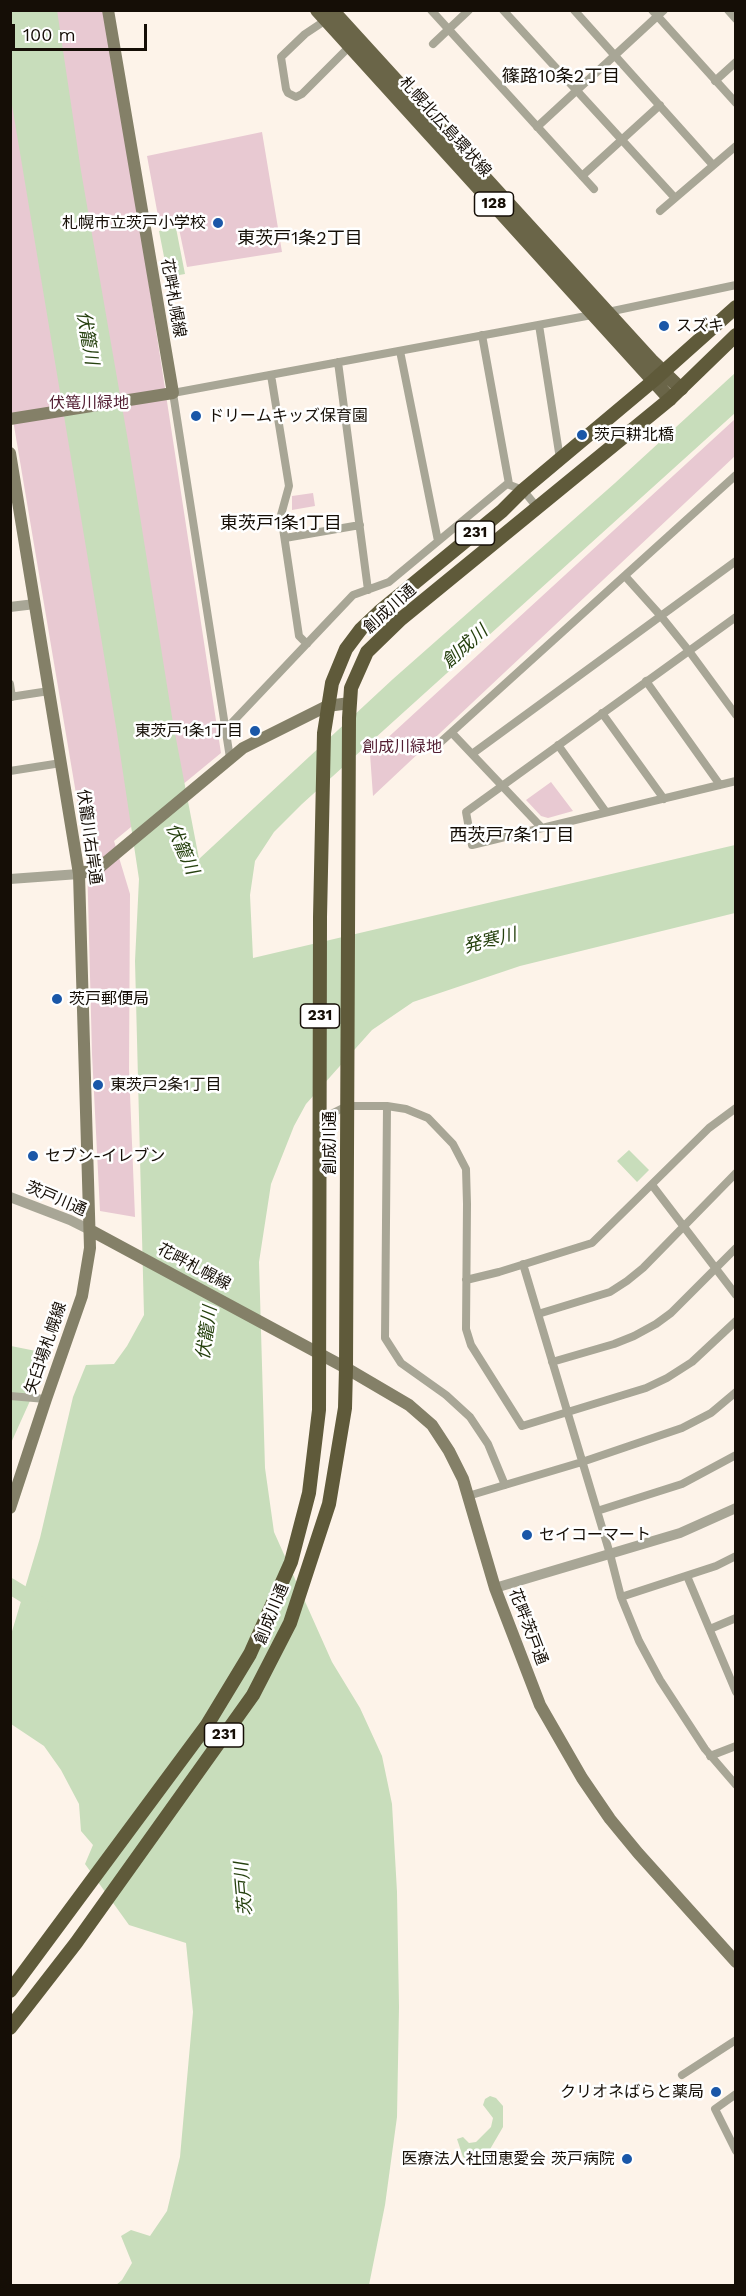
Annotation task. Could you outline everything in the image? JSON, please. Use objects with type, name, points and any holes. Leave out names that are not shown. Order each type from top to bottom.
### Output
[{"type":"highway","name":"創成川通","points":[[10,1991],[58,1930],[207,1725],[250,1654],[291,1562],[309,1493],[319,1410],[320,917],[324,733],[332,683],[346,649],[361,629],[379,612],[502,511],[523,490],[658,376],[735,307]]},
{"type":"highway","name":"創成川通","points":[[10,2028],[76,1943],[253,1695],[290,1623],[329,1504],[345,1408],[351,688],[367,652],[401,619],[536,506],[670,399],[735,335]]},
{"type":"main road","name":"花畔札幌線","points":[[108,10],[173,393]]},
{"type":"main road","name":"札幌北広島環状線","points":[[325,14],[350,46],[601,314]]},
{"type":"main road","name":"札幌北広島環状線","points":[[325,14],[658,376],[670,399]]},
{"type":"main road","name":"札幌北広島環状線","points":[[658,376],[681,389]]},
{"type":"main road","points":[[10,419],[173,393]]},
{"type":"main road","name":"伏籠川右岸通","points":[[10,453],[79,874],[90,1230]]},
{"type":"main road","points":[[79,874],[100,867],[243,748],[327,706],[350,703]]},
{"type":"main road","name":"花畔札幌線","points":[[90,1230],[282,1334]]},
{"type":"main road","name":"矢臼場札幌線","points":[[10,1508],[40,1398],[82,1296],[88,1264],[90,1230]]},
{"type":"main road","name":"花畔茨戸通","points":[[282,1334],[409,1405],[432,1425],[463,1479],[495,1587],[540,1705],[582,1778],[638,1853],[735,1962]]},
{"type":"street","points":[[431,10],[594,189]]},
{"type":"street","points":[[433,44],[469,10]]},
{"type":"street","points":[[503,10],[675,198]]},
{"type":"street","points":[[574,10],[712,164]]},
{"type":"street","points":[[728,10],[735,19]]},
{"type":"street","points":[[537,127],[658,13],[735,103]]},
{"type":"street","points":[[325,14],[281,57],[288,93],[293,97],[302,94],[350,46]]},
{"type":"street","points":[[715,81],[735,62]]},
{"type":"street","points":[[582,176],[660,105]]},
{"type":"street","points":[[660,211],[735,146]]},
{"type":"street","points":[[230,758],[173,393],[601,314],[735,285]]},
{"type":"street","points":[[539,325],[560,459]]},
{"type":"street","points":[[482,335],[509,484]]},
{"type":"street","points":[[400,351],[438,541]]},
{"type":"street","points":[[338,362],[368,590]]},
{"type":"street","points":[[272,375],[289,486],[281,515],[299,636],[307,644]]},
{"type":"street","points":[[433,749],[735,475]]},
{"type":"street","points":[[225,730],[353,595],[389,582],[507,484],[523,490],[536,506]]},
{"type":"street","points":[[285,538],[360,525]]},
{"type":"street","points":[[472,754],[735,561]]},
{"type":"street","points":[[625,576],[689,651],[735,715]]},
{"type":"street","points":[[10,607],[35,604]]},
{"type":"street","points":[[735,618],[466,812],[472,845],[735,781]]},
{"type":"street","points":[[646,681],[720,785]]},
{"type":"street","points":[[10,684],[11,697],[49,692]]},
{"type":"street","points":[[602,713],[664,798]]},
{"type":"street","points":[[452,733],[542,828]]},
{"type":"street","points":[[558,745],[606,812]]},
{"type":"street","points":[[10,771],[61,763]]},
{"type":"street","points":[[10,879],[79,874]]},
{"type":"street","points":[[320,1118],[346,1106],[387,1106],[406,1109],[428,1118],[453,1144],[466,1169],[466,1329],[471,1346],[522,1426],[646,1388],[668,1378],[692,1362],[735,1321]]},
{"type":"street","points":[[387,1106],[385,1338],[401,1363],[454,1401],[470,1417],[488,1444],[505,1485]]},
{"type":"street","points":[[466,1280],[592,1243],[708,1128],[735,1108]]},
{"type":"street","points":[[538,1314],[610,1292],[643,1268],[735,1173]]},
{"type":"street","points":[[652,1185],[735,1295]]},
{"type":"street","name":"茨戸川通","points":[[10,1197],[90,1230]]},
{"type":"street","points":[[552,1362],[624,1340],[656,1324],[671,1313],[735,1248]]},
{"type":"street","points":[[523,1264],[621,1597],[639,1641],[660,1680],[684,1719],[735,1785]]},
{"type":"street","points":[[468,1497],[682,1428],[711,1413],[735,1392]]},
{"type":"street","points":[[10,1396],[40,1398]]},
{"type":"street","points":[[597,1511],[682,1484],[735,1455]]},
{"type":"street","points":[[495,1587],[680,1533],[735,1508]]},
{"type":"street","points":[[621,1597],[716,1566],[735,1556]]},
{"type":"street","points":[[687,1576],[734,1682],[735,1692]]},
{"type":"street","points":[[710,1629],[735,1618]]},
{"type":"street","points":[[711,1756],[735,1746]]},
{"type":"street","points":[[682,2075],[735,2040]]},
{"type":"street","points":[[735,2094],[715,2109],[735,2151]]},
{"type":"green space","name":"伏篭川緑地","points":[[10,11],[107,11],[221,753],[114,841],[130,894],[129,1069],[135,1217],[100,1211],[92,1054],[87,859],[11,408]]},
{"type":"green space","points":[[262,132],[282,252],[187,267],[178,224],[160,227],[147,156]]},
{"type":"green space","name":"創成川緑地","points":[[735,419],[735,456],[373,796],[370,754]]},
{"type":"green space","points":[[313,493],[315,506],[292,510],[292,496]]},
{"type":"green space","points":[[551,782],[573,811],[548,818],[541,816],[526,800]]},
{"type":"water","points":[[57,10],[81,171],[128,441],[173,723],[199,859],[393,679],[615,483],[735,373],[735,413],[302,804],[274,832],[255,861],[250,895],[253,958],[735,845],[735,913],[520,966],[413,1002],[372,1030],[306,1104],[294,1126],[271,1184],[259,1262],[265,1468],[274,1532],[332,1662],[360,1708],[382,1756],[392,1804],[397,1892],[399,2007],[397,2117],[385,2205],[369,2285],[116,2285],[122,2280],[132,2263],[121,2236],[131,2230],[150,2236],[167,2211],[180,2157],[193,2012],[186,1943],[129,1925],[85,1864],[93,1845],[81,1831],[79,1804],[61,1770],[44,1746],[11,1724],[10,1638],[40,1538],[73,1397],[86,1365],[114,1364],[144,1315],[135,961],[139,879],[117,733],[11,99],[11,11]]},
{"type":"water","points":[[176,228],[185,274],[168,277],[159,231]]},
{"type":"water","points":[[629,1150],[649,1170],[637,1182],[617,1161]]},
{"type":"water","points":[[11,1346],[36,1351],[41,1358],[34,1392],[11,1443]]},
{"type":"water","points":[[490,2096],[496,2098],[503,2106],[503,2127],[489,2151],[478,2159],[470,2161],[463,2157],[457,2139],[463,2137],[469,2143],[476,2142],[491,2127],[493,2118],[483,2105],[485,2099]]},
{"type":"waterway","name":"茨戸川","points":[[10,1586],[41,1605]]},
{"type":"place","name":"札幌市立茨戸小学校","points":[[218,223]]},
{"type":"place","name":"スズキ","points":[[664,326]]},
{"type":"place","name":"ドリームキッズ保育園","points":[[196,416]]},
{"type":"place","name":"茨戸耕北橋","points":[[582,435]]},
{"type":"place","name":"東茨戸1条1丁目","points":[[255,731]]},
{"type":"place","name":"茨戸郵便局","points":[[57,999]]},
{"type":"place","name":"東茨戸2条1丁目","points":[[98,1085]]},
{"type":"place","name":"セブン-イレブン","points":[[33,1156]]},
{"type":"place","name":"セイコーマート","points":[[527,1535]]},
{"type":"place","name":"クリオネばらと薬局","points":[[716,2092]]},
{"type":"place","name":"医療法人社団恵愛会 茨戸病院","points":[[627,2159]]},
{"type":"district","name":"篠路10条2丁目","points":[[561,77]]},
{"type":"district","name":"東茨戸1条2丁目","points":[[300,239]]},
{"type":"district","name":"東茨戸1条1丁目","points":[[281,524]]},
{"type":"district","name":"西茨戸7条1丁目","points":[[512,836]]},
{"type":"water label","name":"伏籠川","points":[[87,338]]},
{"type":"water label","name":"創成川","points":[[465,647]]},
{"type":"water label","name":"伏籠川","points":[[182,849]]},
{"type":"water label","name":"発寒川","points":[[490,941]]},
{"type":"water label","name":"伏籠川","points":[[207,1333]]}]
